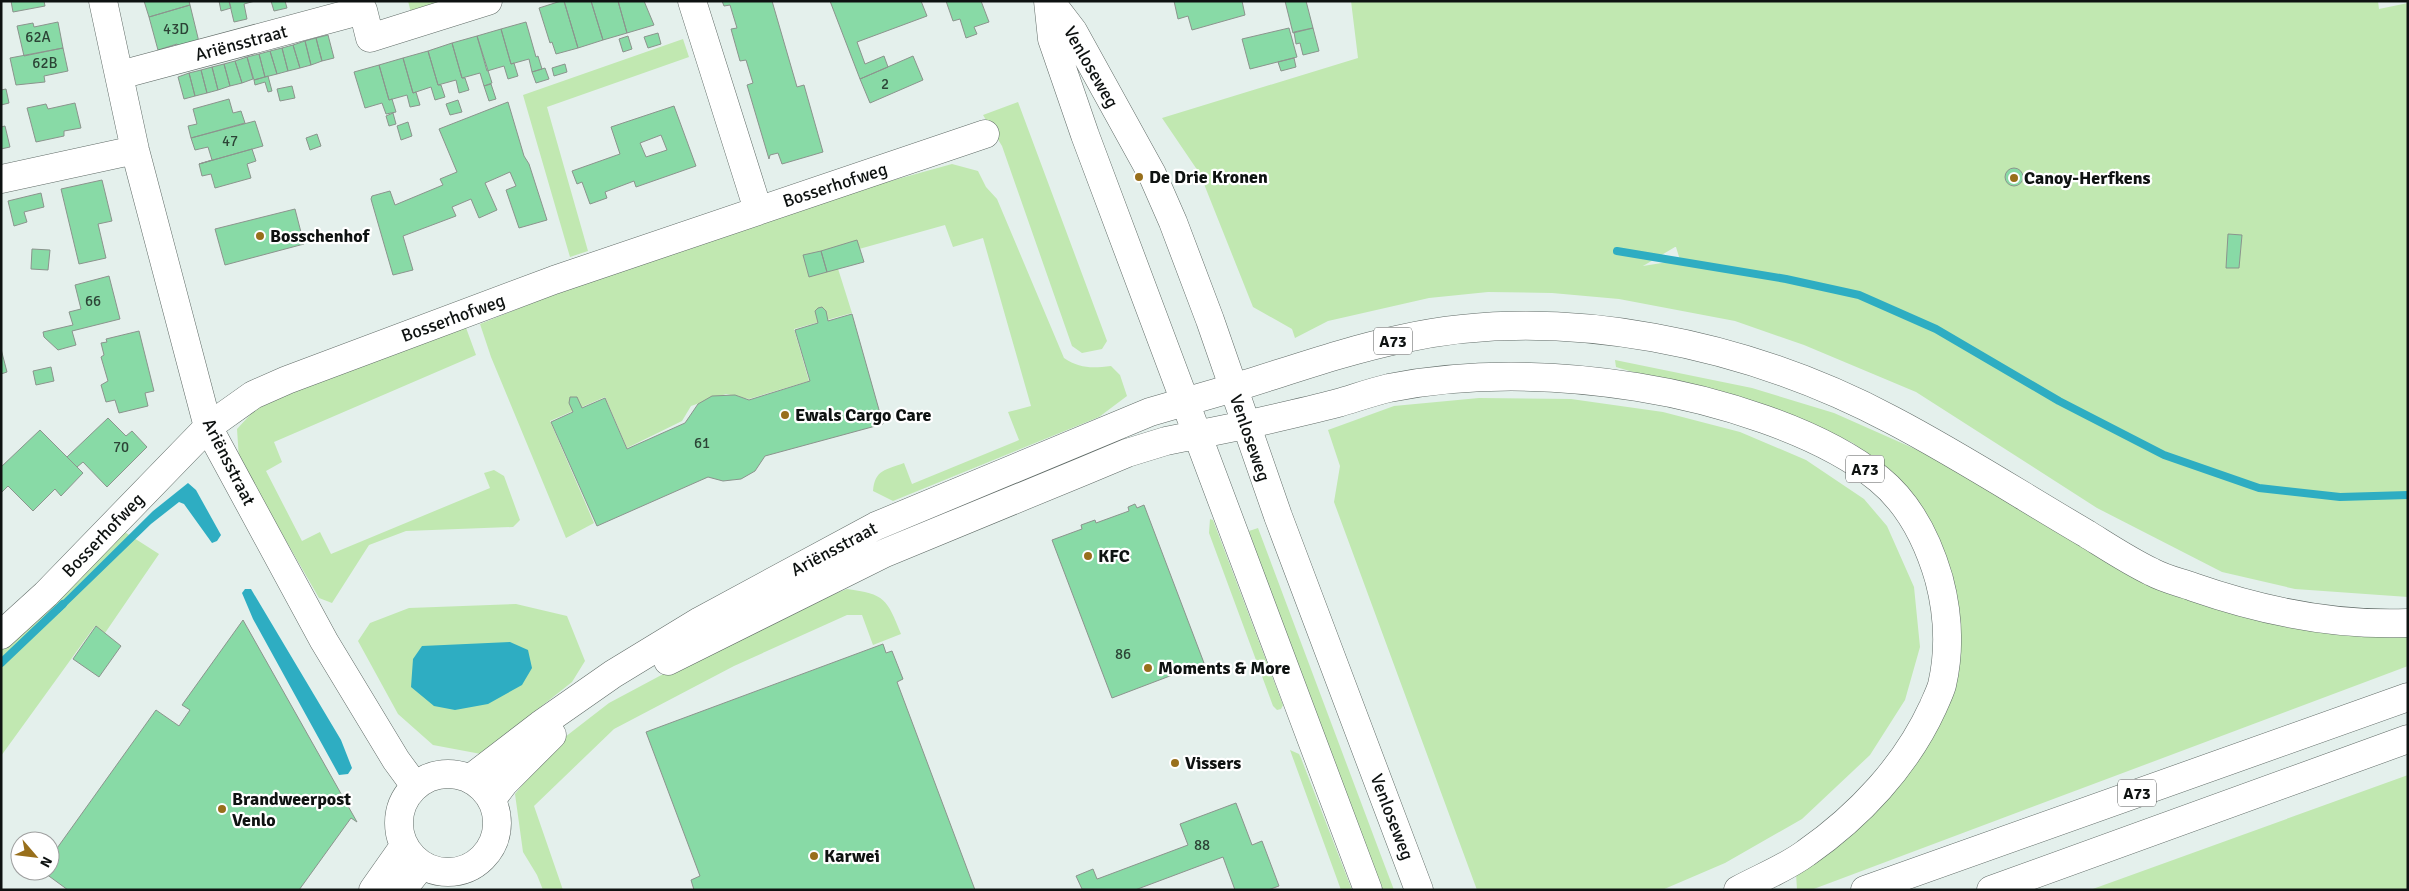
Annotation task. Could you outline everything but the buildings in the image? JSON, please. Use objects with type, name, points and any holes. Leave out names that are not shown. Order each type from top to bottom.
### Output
[{"type":"main road","name":"Ariënsstraat","points":[[103,1],[120,75],[134,150],[208,427],[324,641],[396,760],[415,786]]},
{"type":"main road","name":"Ariënsstraat","points":[[120,75],[363,10],[370,38],[488,1]]},
{"type":"main road","points":[[692,1],[758,210]]},
{"type":"main road","name":"Venloseweg","points":[[1049,1],[1073,31],[1152,174],[1180,239],[1245,426],[1419,890]]},
{"type":"main road","name":"Venloseweg","points":[[1049,1],[1052,39],[1058,57],[1368,890]]},
{"type":"main road","name":"Bosserhofweg","points":[[1,635],[46,594],[208,427],[253,395],[287,380],[554,280],[985,134]]},
{"type":"main road","points":[[1,180],[134,150]]},
{"type":"main road","name":"A73","points":[[1233,388],[1335,356],[1404,338],[1476,328],[1548,327],[1619,333],[1692,344],[1761,363],[1827,389],[1893,420],[2153,573],[2274,612],[2324,620],[2408,623]]},
{"type":"main road","name":"A73","points":[[1245,426],[1302,413],[1388,388],[1485,375],[1557,378],[1637,387],[1704,400],[1801,435],[1846,456],[1881,480],[1920,528],[1934,561],[1942,593],[1948,639],[1942,687],[1922,732],[1890,777],[1861,807],[1805,854],[1738,890]]},
{"type":"main road","name":"Ariënsstraat","points":[[471,778],[540,725],[613,674],[700,621],[876,526],[1150,412],[1233,388]]},
{"type":"main road","name":"Ariënsstraat","points":[[492,799],[548,737],[620,687],[709,639],[885,553],[1127,453],[1197,434],[1245,426]]},
{"type":"main road","name":"A73","points":[[1865,890],[2408,697]]},
{"type":"main road","name":"A73","points":[[1991,890],[2408,739]]},
{"type":"main road","points":[[442,773],[457,774],[471,778],[483,787],[492,799],[497,813],[498,828],[494,842],[486,855],[476,864],[463,870],[449,872],[435,870],[413,856],[400,834],[398,821],[406,796],[415,786],[427,778],[442,773]]},
{"type":"main road","points":[[373,890],[413,856]]},
{"type":"main road","points":[[402,890],[413,856]]},
{"type":"green space","points":[[408,1],[447,1],[411,13]]},
{"type":"green space","points":[[1351,1],[2378,1],[2379,9],[2408,3],[2408,597],[2295,589],[2222,572],[2097,508],[1916,392],[1804,345],[1735,321],[1619,299],[1552,293],[1488,292],[1429,298],[1328,321],[1295,338],[1292,329],[1253,307],[1200,174],[1162,118],[1358,58]],"holes":[[[1675,247],[1680,260],[1643,266]]]},
{"type":"green space","points":[[683,39],[689,57],[547,107],[588,251],[570,257],[523,95]]},
{"type":"green space","points":[[1018,102],[1107,341],[1102,349],[1082,353],[1072,346],[1002,146],[983,115]]},
{"type":"green space","points":[[952,164],[978,171],[986,187],[997,199],[1064,358],[1070,362],[1087,367],[1111,366],[1120,375],[1127,396],[1099,417],[893,501],[873,491],[879,474],[892,467],[904,463],[912,484],[1019,440],[1008,412],[1031,406],[983,238],[953,247],[945,225],[834,256],[852,313],[794,329],[809,381],[749,399],[726,394],[691,406],[682,421],[627,448],[605,397],[550,421],[594,523],[566,538],[491,357],[480,324],[584,282],[876,185]]},
{"type":"green space","points":[[465,325],[476,355],[274,442],[282,462],[266,471],[302,541],[320,532],[331,554],[490,488],[484,473],[494,470],[504,476],[520,520],[513,527],[406,531],[369,545],[332,603],[319,598],[239,459],[237,429],[263,401]]},
{"type":"green space","points":[[1615,360],[1752,388],[1834,413],[1931,456],[2191,597],[2408,630],[2408,666],[1811,890],[1797,890],[1796,873],[1897,786],[1958,617],[1888,471],[1853,443],[1811,424],[1616,367]]},
{"type":"green space","points":[[1479,398],[1571,399],[1663,412],[1740,432],[1806,460],[1864,499],[1887,526],[1914,587],[1920,647],[1905,700],[1870,755],[1802,819],[1725,863],[1662,890],[1477,890],[1334,502],[1340,466],[1328,430],[1394,406]]},
{"type":"green space","points":[[1210,519],[1213,520],[1283,705],[1281,709],[1277,710],[1273,706],[1209,533]]},
{"type":"green space","points":[[1258,528],[1394,890],[1382,890],[1313,711],[1249,531]]},
{"type":"green space","points":[[123,531],[159,554],[105,633],[95,626],[1,756],[1,649]]},
{"type":"green space","points":[[847,589],[870,593],[883,600],[892,613],[901,634],[873,645],[862,615],[847,615],[734,666],[614,729],[534,806],[563,890],[543,890],[537,875],[523,852],[515,794],[556,744],[609,703],[757,624]]},
{"type":"green space","points":[[516,604],[567,616],[585,661],[572,682],[481,754],[433,745],[398,714],[358,641],[370,623],[409,608]]},
{"type":"green space","points":[[1290,750],[1299,754],[1301,758],[1352,890],[1341,890]]},
{"type":"green space","points":[[2408,775],[2408,890],[2090,890]]},
{"type":"water","points":[[188,483],[196,490],[221,535],[217,541],[212,543],[184,504],[179,502],[151,524],[59,613],[55,608],[153,511]]},
{"type":"water","points":[[245,589],[251,589],[341,740],[352,768],[348,774],[339,775],[253,619],[242,593]]},
{"type":"water","points":[[510,642],[528,650],[532,668],[522,685],[488,704],[455,710],[434,706],[411,687],[413,659],[422,646]]},
{"type":"waterway","points":[[1617,251],[1786,279],[1859,295],[1936,329],[2059,401],[2164,455],[2259,488],[2340,497],[2408,495]]},
{"type":"waterway","points":[[1,663],[63,604]]},
{"type":"place","name":"De Drie Kronen","points":[[1139,177]]},
{"type":"place","name":"Canoy-Herfkens","points":[[2014,178]]},
{"type":"place","name":"Bosschenhof","points":[[260,236]]},
{"type":"place","name":"Ewals Cargo Care","points":[[785,415]]},
{"type":"place","name":"KFC","points":[[1088,556]]},
{"type":"place","name":"Moments & More","points":[[1148,668]]},
{"type":"place","name":"Vissers","points":[[1175,763]]},
{"type":"place","name":"Brandweerpost Venlo","points":[[222,809]]},
{"type":"place","name":"Karwei","points":[[814,856]]}]
